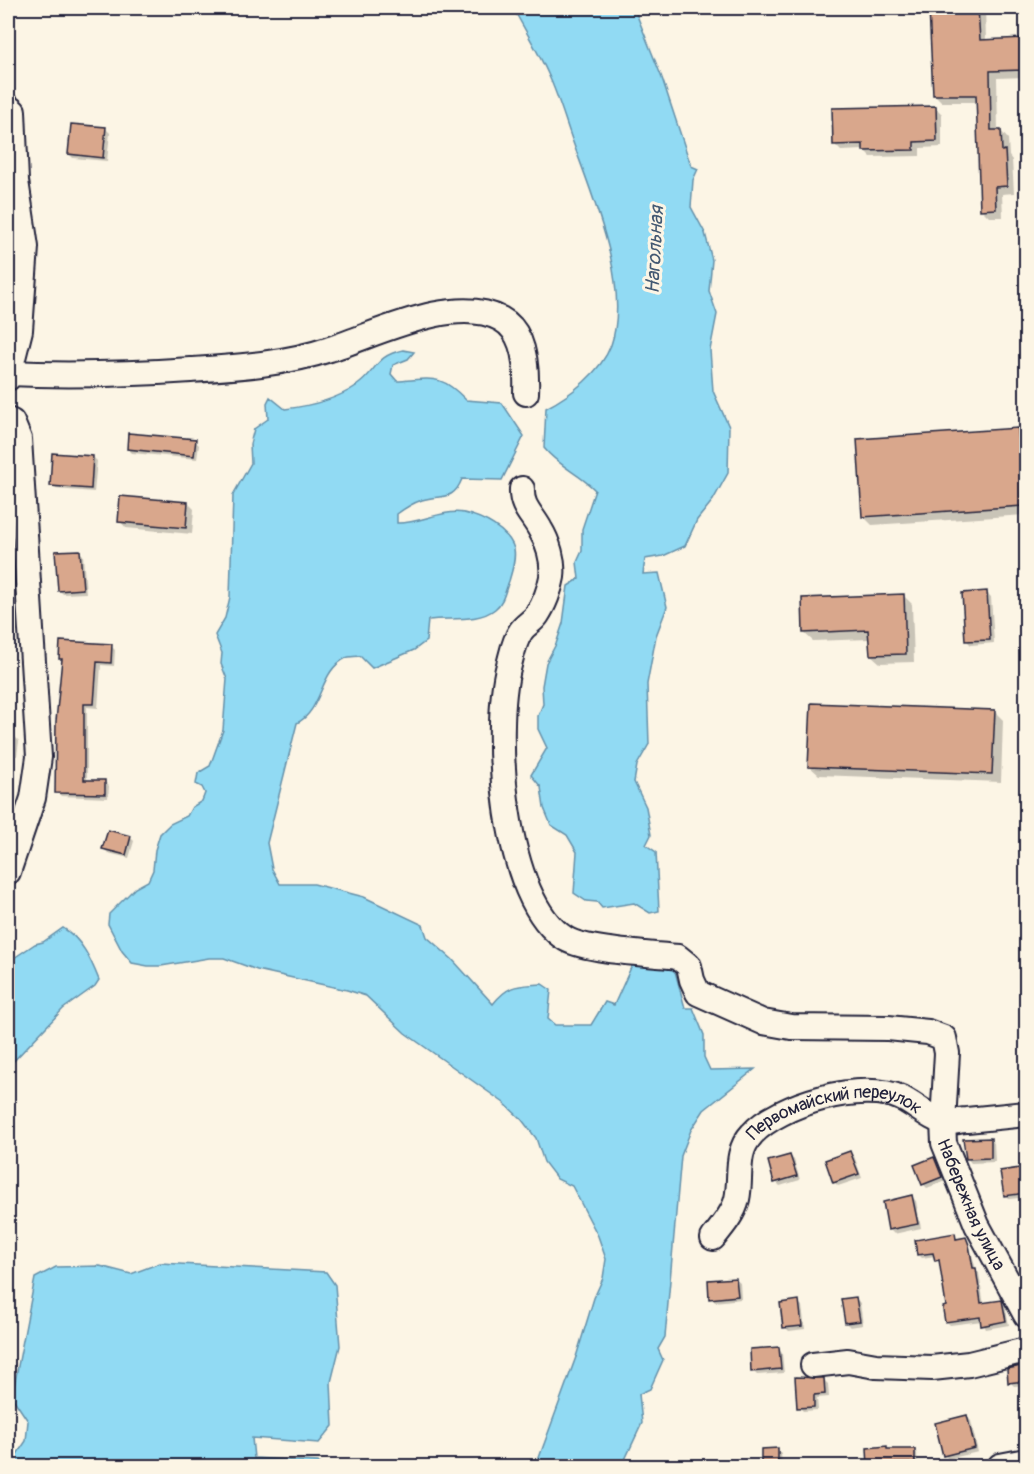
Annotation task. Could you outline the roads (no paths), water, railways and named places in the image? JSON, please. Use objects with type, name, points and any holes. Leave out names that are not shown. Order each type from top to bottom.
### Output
[{"type":"street","points":[[8,107],[13,111],[16,181],[26,247],[20,330],[8,376],[113,374],[270,363],[329,350],[411,320],[462,312],[483,313],[502,320],[514,333],[525,355],[526,393]]},
{"type":"street","points":[[8,420],[12,422],[19,440],[39,757],[33,798],[8,872]]},
{"type":"street","name":"Набережная улица","points":[[522,489],[521,500],[524,507],[540,529],[547,545],[552,560],[552,576],[537,615],[522,628],[516,640],[501,707],[501,733],[508,816],[514,848],[535,905],[550,927],[567,940],[585,946],[678,957],[689,966],[698,993],[763,1022],[791,1027],[888,1028],[928,1032],[944,1038],[947,1053],[944,1143],[977,1225],[1026,1315]]},
{"type":"street","name":"Первомайский переулок","points":[[713,1238],[728,1218],[737,1199],[738,1170],[742,1149],[751,1134],[771,1118],[800,1105],[835,1096],[872,1091],[899,1097],[943,1122],[1026,1114]]},
{"type":"street","points":[[813,1365],[848,1361],[876,1366],[932,1368],[969,1364],[1026,1350]]},
{"type":"street","points":[[1000,1467],[1026,1461]]},
{"type":"water","name":"Нагольная","points":[[513,8],[634,8],[662,78],[691,166],[698,169],[693,180],[691,207],[705,233],[712,260],[709,291],[717,314],[710,350],[713,391],[729,427],[728,473],[713,500],[697,520],[685,546],[663,556],[645,559],[643,574],[659,573],[667,607],[656,636],[647,684],[649,744],[637,765],[634,782],[646,807],[651,835],[646,845],[656,852],[659,911],[650,913],[634,903],[602,908],[597,902],[586,901],[574,893],[577,852],[567,835],[551,825],[544,808],[541,787],[531,775],[547,748],[538,729],[538,716],[543,704],[542,686],[546,663],[563,623],[568,586],[579,579],[577,562],[582,551],[582,529],[595,490],[544,448],[546,408],[584,382],[606,355],[611,345],[616,322],[616,297],[613,271],[600,217],[553,84]]},
{"type":"water","points":[[403,350],[414,352],[408,359],[393,365],[391,374],[397,381],[435,380],[449,385],[466,400],[502,403],[524,436],[502,480],[462,479],[451,494],[422,500],[397,514],[397,523],[456,512],[494,525],[507,536],[514,549],[514,561],[509,581],[502,600],[495,609],[488,613],[472,618],[428,620],[426,641],[414,650],[372,668],[360,656],[347,657],[337,664],[325,681],[312,709],[297,723],[267,843],[272,869],[280,884],[314,884],[364,897],[423,925],[427,937],[452,959],[493,1004],[509,989],[542,984],[551,990],[548,1019],[555,1025],[591,1025],[605,1002],[614,1005],[633,963],[673,964],[685,1008],[693,1008],[704,1035],[704,1057],[710,1070],[755,1069],[704,1110],[691,1130],[681,1156],[665,1337],[658,1349],[663,1360],[650,1389],[639,1394],[642,1423],[622,1466],[536,1466],[603,1278],[606,1259],[598,1236],[572,1186],[557,1179],[544,1162],[536,1138],[522,1120],[504,1103],[405,1033],[366,996],[257,970],[224,958],[209,958],[161,966],[132,963],[122,951],[108,924],[109,914],[135,888],[148,881],[153,870],[155,850],[160,834],[170,824],[187,816],[192,807],[202,801],[205,793],[202,787],[196,784],[198,773],[210,766],[223,730],[227,679],[221,664],[222,653],[215,635],[225,618],[230,597],[233,495],[251,463],[250,444],[254,429],[268,419],[267,403],[270,397],[285,409],[331,399],[363,381],[386,356]]},
{"type":"water","points":[[63,928],[81,944],[99,980],[95,986],[63,1009],[8,1067],[8,966],[14,958]]},
{"type":"water","points":[[160,1263],[326,1272],[335,1285],[340,1346],[331,1382],[333,1426],[319,1443],[252,1438],[254,1458],[318,1462],[321,1466],[9,1466],[26,1441],[28,1421],[12,1397],[35,1278],[56,1267],[100,1266],[131,1274]]}]
